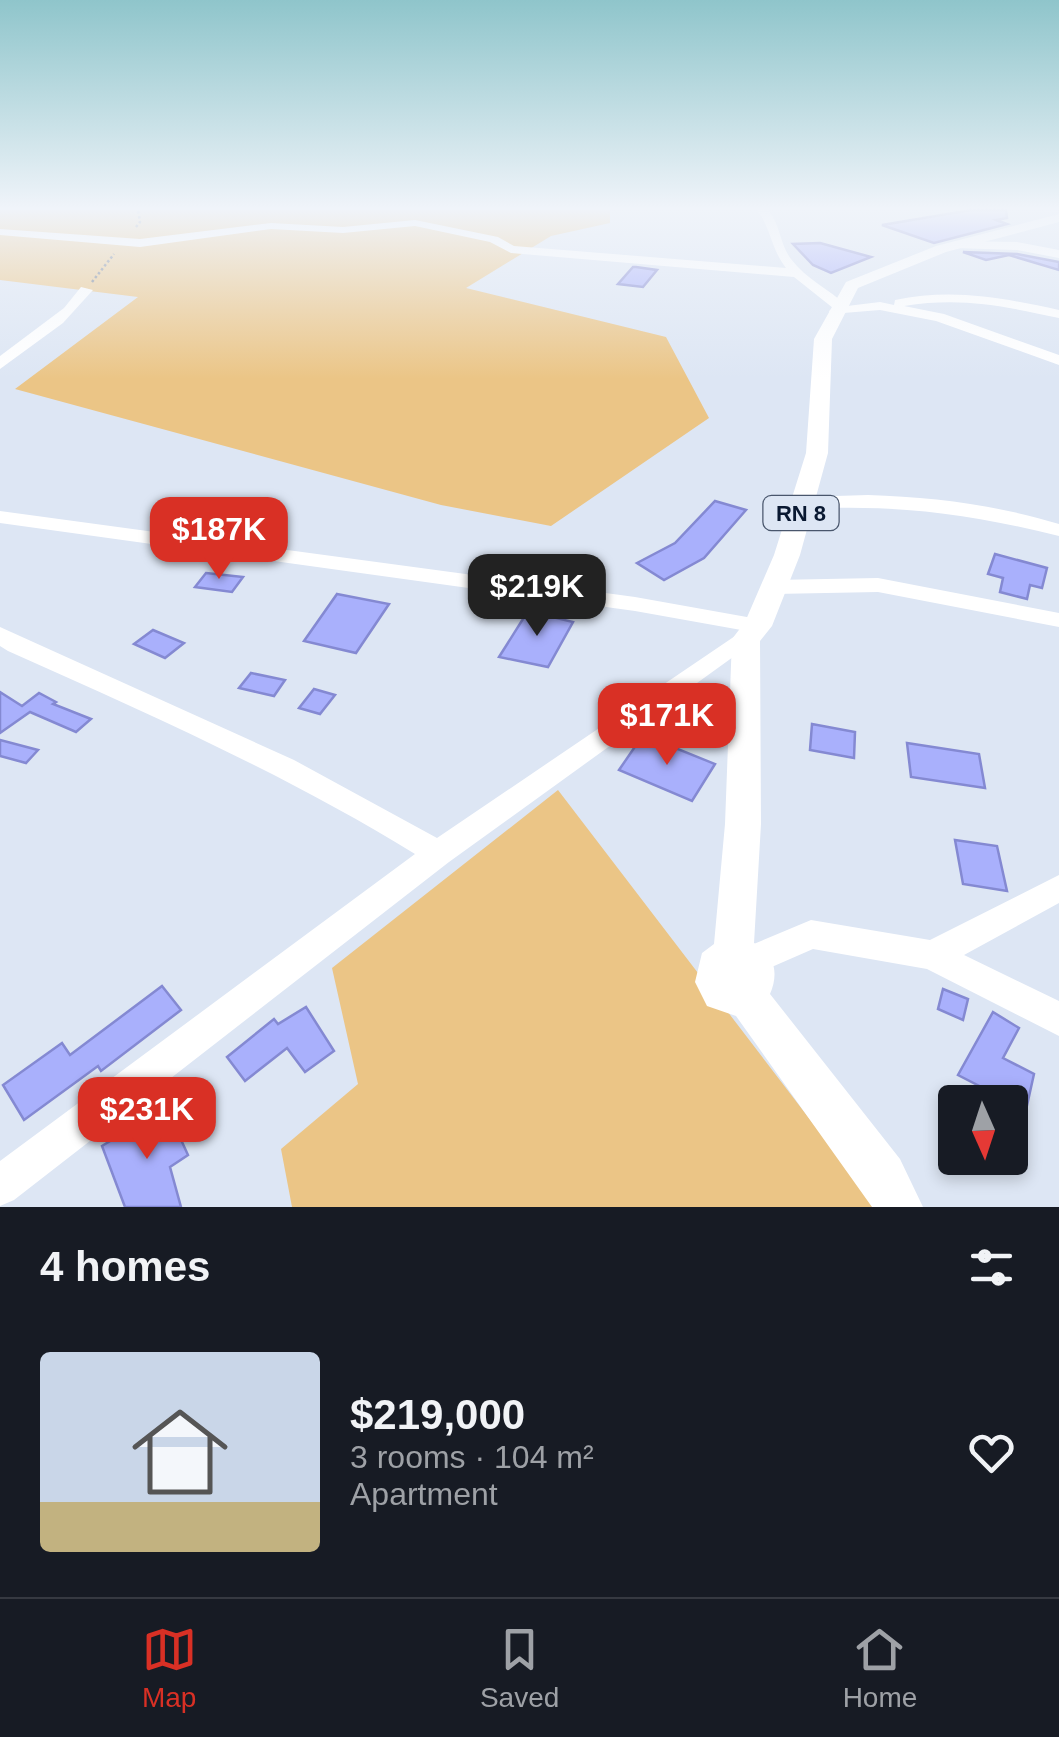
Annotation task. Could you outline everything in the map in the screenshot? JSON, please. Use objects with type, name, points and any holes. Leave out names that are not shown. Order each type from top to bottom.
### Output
[{"type":"main road","points":[[841,303],[852,285],[901,266]]},
{"type":"main road","name":"RN 8","points":[[743,971],[743,824],[752,632],[774,587],[804,503],[817,452],[823,339],[841,303]]},
{"type":"main road","points":[[743,971],[883,1176],[898,1207]]},
{"type":"street","points":[[717,266],[797,273]]},
{"type":"street","points":[[792,266],[841,303],[939,316],[1059,360]]},
{"type":"street","points":[[0,364],[25,339],[74,310],[86,290]]},
{"type":"street","points":[[880,306],[939,298],[986,298],[1059,314]]},
{"type":"street","points":[[804,503],[868,498],[1017,516],[1059,530]]},
{"type":"street","points":[[0,517],[635,604],[752,632]]},
{"type":"street","points":[[774,587],[878,585],[1059,620]]},
{"type":"street","points":[[0,1186],[438,853],[752,632]]},
{"type":"street","points":[[0,635],[16,646],[153,705],[367,809],[438,853]]},
{"type":"street","points":[[932,955],[1059,888]]},
{"type":"street","points":[[743,971],[812,934],[932,955],[1059,1019]]},
{"type":"shaded area","points":[[0,266],[501,266],[466,288],[666,337],[709,418],[551,526],[441,505],[15,389],[138,297],[0,280]]},
{"type":"shaded area","points":[[558,790],[877,1207],[292,1207],[281,1149],[358,1084],[332,968]]},
{"type":"building","points":[[816,266],[848,266],[831,273]]},
{"type":"building","points":[[633,267],[657,270],[643,287],[618,284]]},
{"type":"building","points":[[715,501],[746,510],[704,558],[664,580],[637,563],[675,543]]},
{"type":"building","points":[[995,554],[1047,568],[1042,588],[1030,585],[1027,599],[1000,592],[1003,578],[988,574]]},
{"type":"building","points":[[206,573],[243,577],[232,592],[195,587]]},
{"type":"building","points":[[337,594],[389,604],[356,653],[304,641]]},
{"type":"building","points":[[528,611],[573,622],[548,667],[499,657]]},
{"type":"building","points":[[153,630],[184,643],[165,658],[134,644]]},
{"type":"building","points":[[251,673],[285,680],[274,696],[239,688]]},
{"type":"building","points":[[314,689],[335,695],[320,714],[299,708]]},
{"type":"building","points":[[0,692],[22,706],[39,693],[56,702],[53,704],[91,719],[76,732],[30,712],[0,733]]},
{"type":"building","points":[[812,724],[855,732],[854,758],[810,750]]},
{"type":"building","points":[[643,735],[715,764],[692,801],[619,770]]},
{"type":"building","points":[[0,740],[38,750],[26,763],[0,756]]},
{"type":"building","points":[[907,743],[979,754],[985,788],[911,777]]},
{"type":"building","points":[[955,840],[997,846],[1007,891],[963,884]]},
{"type":"building","points":[[162,986],[181,1010],[101,1071],[98,1066],[24,1120],[3,1085],[62,1043],[70,1055]]},
{"type":"building","points":[[943,989],[968,999],[963,1020],[938,1009]]},
{"type":"building","points":[[306,1007],[334,1051],[305,1072],[287,1048],[245,1081],[227,1057],[274,1019],[278,1024]]},
{"type":"building","points":[[993,1012],[1019,1028],[1003,1058],[1034,1074],[1028,1101],[1028,1085],[977,1085],[958,1075]]},
{"type":"building","points":[[166,1107],[188,1155],[170,1167],[181,1207],[125,1207],[102,1146]]}]
